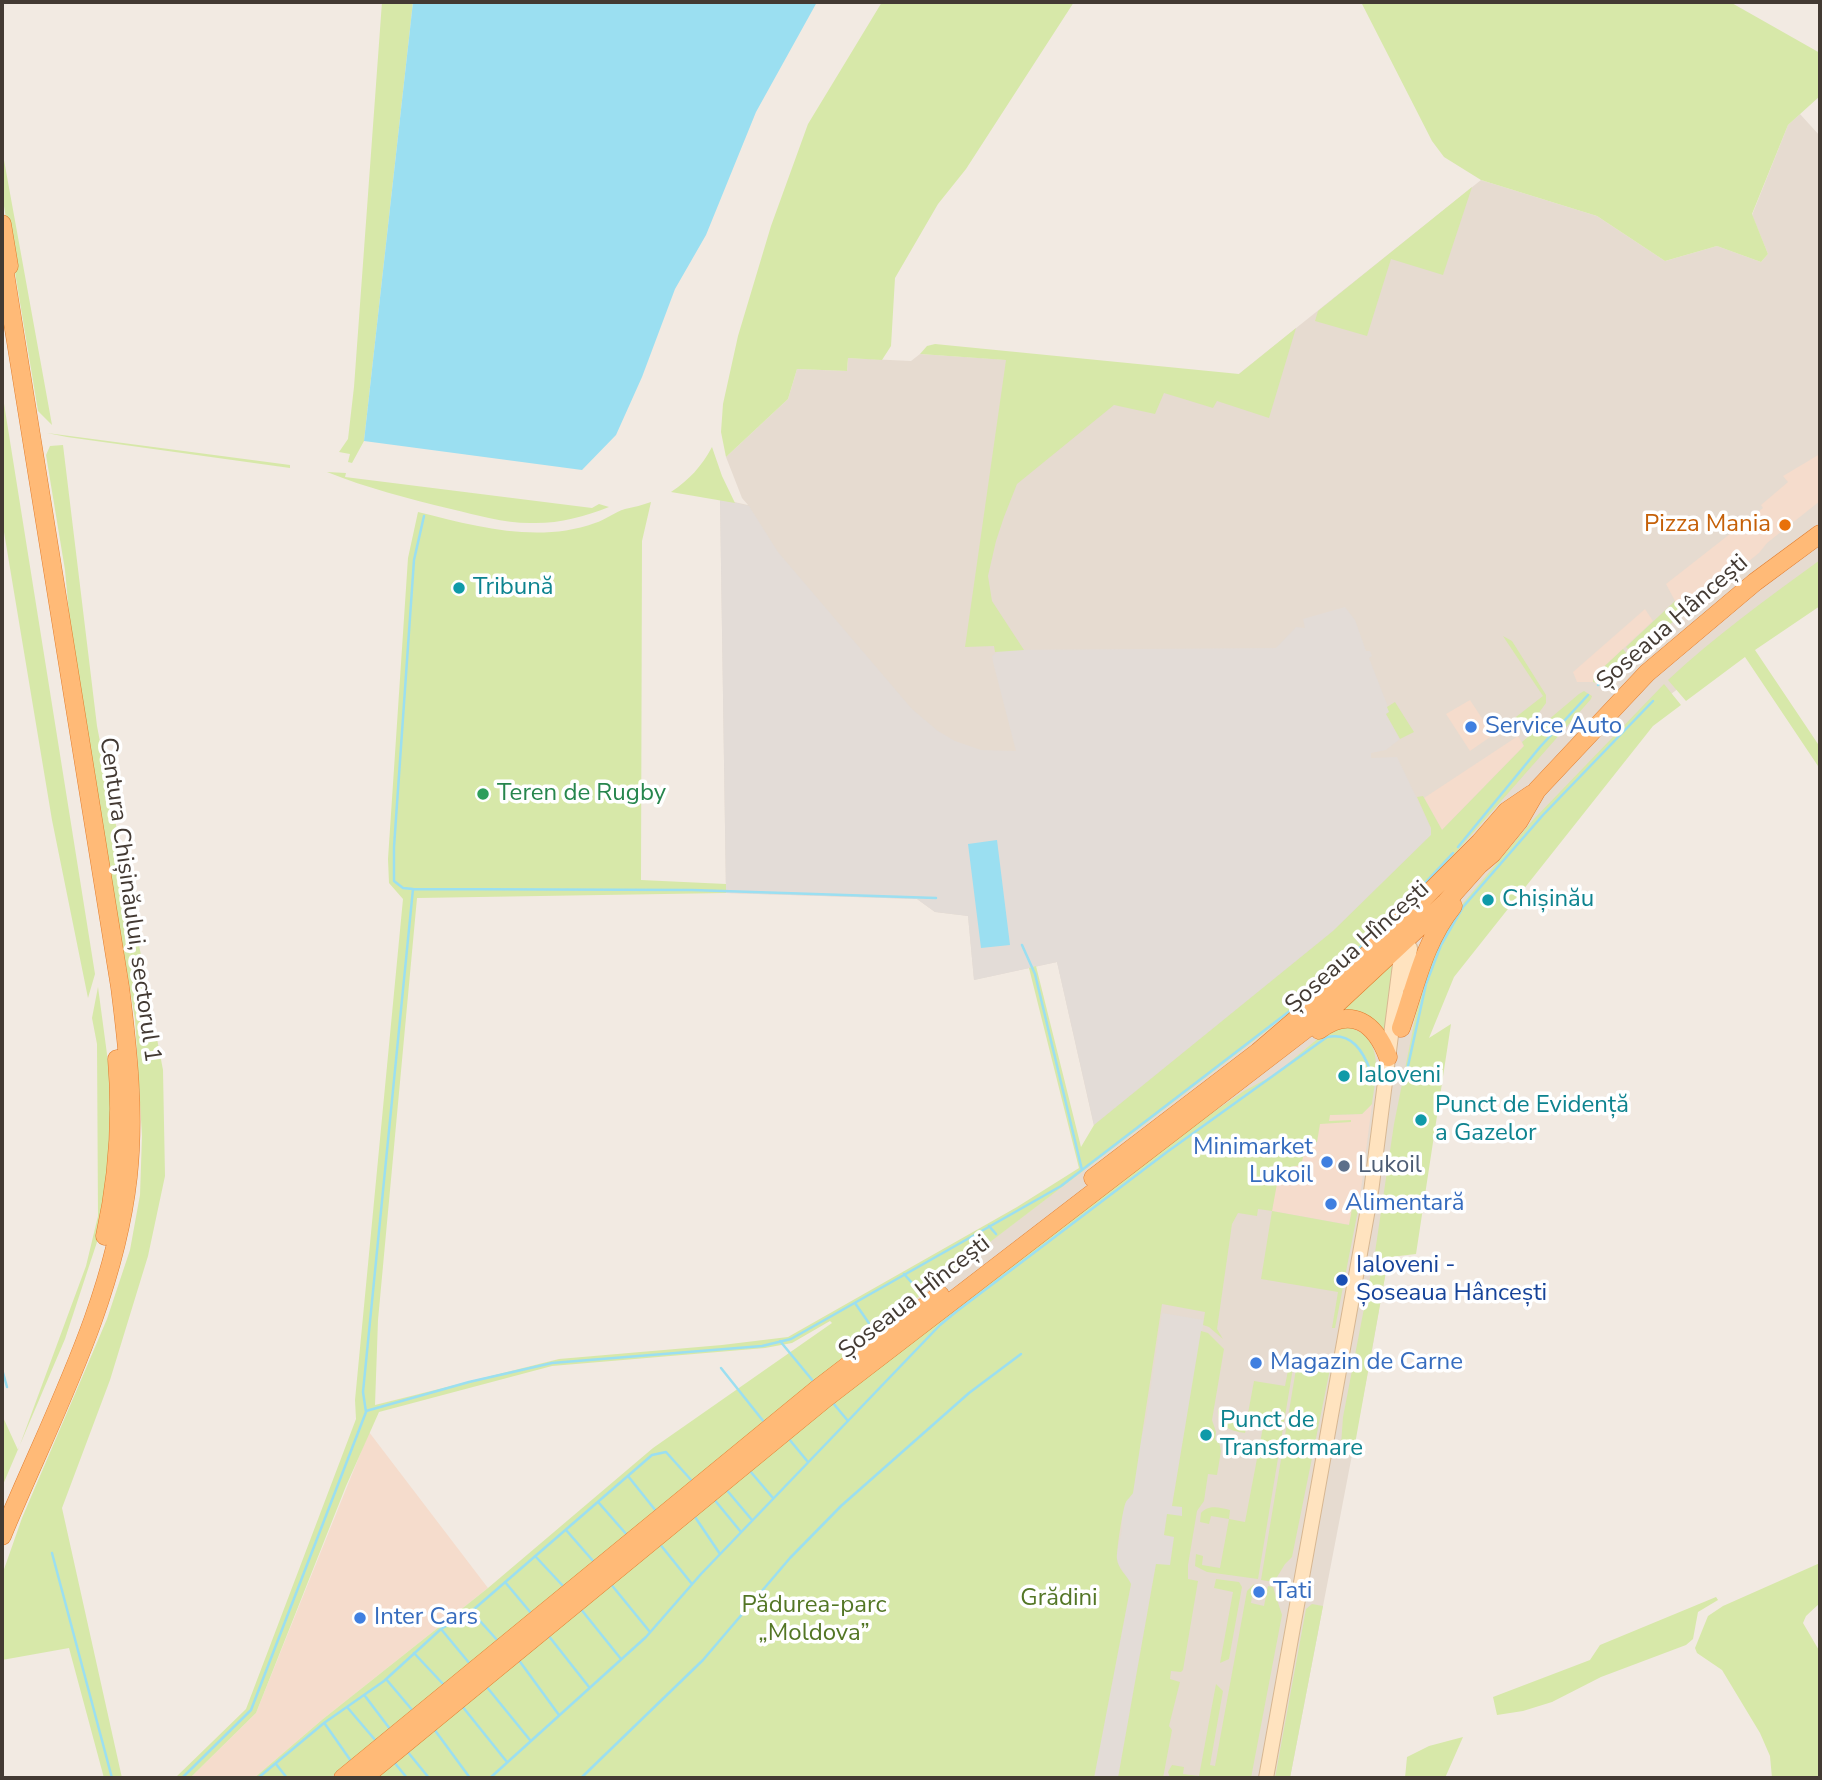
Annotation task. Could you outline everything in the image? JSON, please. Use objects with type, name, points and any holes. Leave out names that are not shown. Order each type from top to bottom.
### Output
[{"type":"highway","points":[[2,225],[59,574],[63,633]]},
{"type":"highway","name":"Centura Chișinăului, sectorul 1","points":[[2,255],[123,1012],[131,1083],[131,1146],[123,1210],[99,1303],[2,1536]]},
{"type":"highway","name":"Centura Chișinăului, sectorul 1","points":[[2,323],[107,983],[116,1046],[120,1105],[114,1187],[93,1280],[62,1366],[2,1505]]},
{"type":"highway","name":"Șoseaua Hâncești","points":[[1479,850],[1520,821],[1537,790],[1653,667],[1755,582],[1820,534]]},
{"type":"highway","points":[[1402,941],[1410,923],[1479,850]]},
{"type":"highway","points":[[1401,1028],[1432,937],[1451,908],[1484,870],[1479,850]]},
{"type":"highway","name":"Șoseaua Hîncești","points":[[344,1778],[870,1347],[1258,1052],[1343,979],[1479,850]]},
{"type":"highway","points":[[1379,944],[1391,939],[1402,941]]},
{"type":"highway","points":[[1258,1052],[1312,1012],[1392,941],[1402,941]]},
{"type":"highway","name":"Șoseaua Hîncești","points":[[363,1778],[826,1398],[1328,1012],[1402,941]]},
{"type":"highway","points":[[1128,1166],[1200,1120],[1330,1022],[1350,1018],[1366,1024],[1378,1036],[1388,1057]]},
{"type":"main road","points":[[1383,1111],[1389,1100],[1410,954],[1410,948],[1402,941]]},
{"type":"main road","points":[[1266,1778],[1371,1192],[1402,941]]},
{"type":"shaded area","points":[[1800,114],[1820,136],[1820,584],[1652,708],[1436,984],[1371,1356],[1290,1778],[310,1778],[663,1502],[946,1275],[1101,1157],[1057,962],[974,980],[968,916],[935,912],[917,899],[726,893],[720,499],[748,505],[742,498],[726,457],[788,399],[797,369],[847,371],[848,358],[911,361],[920,354],[1024,361],[1225,385],[1481,180],[1597,216],[1665,261],[1717,246],[1761,262],[1768,254],[1752,215],[1788,125]]},
{"type":"shaded area","points":[[1820,454],[1820,501],[1682,614],[1666,584],[1763,508],[1761,505],[1788,482],[1783,476]]},
{"type":"shaded area","points":[[720,499],[749,506],[778,552],[912,709],[938,731],[955,741],[981,750],[1016,751],[993,662],[992,656],[999,650],[1276,648],[1296,627],[1305,628],[1303,619],[1345,607],[1355,620],[1366,651],[1370,651],[1372,656],[1369,658],[1390,712],[1386,714],[1400,739],[1386,750],[1371,753],[1371,758],[1397,757],[1431,828],[1431,835],[1333,931],[1094,1125],[1057,962],[974,980],[968,916],[935,912],[917,899],[726,893]]},
{"type":"shaded area","points":[[1645,609],[1653,621],[1594,676],[1593,682],[1577,682],[1573,672]]},
{"type":"shaded area","points":[[1470,700],[1493,735],[1470,751],[1446,714]]},
{"type":"shaded area","points":[[1518,736],[1524,746],[1442,830],[1424,798]]},
{"type":"shaded area","points":[[1372,1104],[1359,1205],[1353,1203],[1350,1225],[1272,1211],[1272,1172],[1278,1146],[1330,1115],[1362,1114]]},
{"type":"shaded area","points":[[1162,1313],[1204,1320],[1172,1505],[1183,1507],[1182,1516],[1167,1515],[1164,1535],[1174,1537],[1170,1566],[1156,1564],[1118,1778],[1094,1778],[1131,1584],[1116,1556],[1122,1530],[1122,1513],[1146,1419]]},
{"type":"shaded area","points":[[369,1432],[488,1588],[323,1719],[254,1778],[190,1778],[256,1713]]},
{"type":"green space","points":[[382,2],[413,2],[364,441],[352,463],[348,462],[350,454],[339,452],[348,439],[354,387]]},
{"type":"green space","points":[[882,2],[1074,2],[966,169],[938,204],[895,278],[891,346],[882,360],[848,358],[847,371],[797,369],[788,399],[726,457],[721,432],[723,404],[738,336],[771,226],[808,124]]},
{"type":"green space","points":[[1361,2],[1730,2],[1820,53],[1820,96],[1788,125],[1752,214],[1768,254],[1761,262],[1717,246],[1665,261],[1597,216],[1481,180],[1444,157],[1432,141]]},
{"type":"green space","points":[[2,149],[52,425],[38,411],[2,194]]},
{"type":"green space","points":[[1472,187],[1443,275],[1391,259],[1367,336],[1315,321],[1318,311]]},
{"type":"green space","points":[[1296,328],[1269,418],[1217,401],[1213,408],[1164,393],[1155,414],[1114,405],[1017,484],[996,541],[988,576],[992,601],[1024,650],[995,652],[994,646],[965,647],[1006,360],[920,354],[927,346],[935,344],[1239,374]]},
{"type":"green space","points":[[2,391],[95,974],[88,998],[52,820],[2,520]]},
{"type":"green space","points":[[47,433],[290,465],[290,468],[67,437]]},
{"type":"green space","points":[[63,445],[97,726],[163,1070],[165,1176],[148,1256],[110,1380],[62,1508],[122,1778],[104,1778],[69,1648],[2,1660],[2,1575],[22,1518],[107,1319],[130,1250],[140,1195],[142,1136],[135,1019],[73,657],[65,570],[46,455],[50,446]]},
{"type":"green space","points":[[712,447],[735,503],[671,492],[694,472]]},
{"type":"green space","points":[[327,472],[346,473],[345,477],[592,508],[599,504],[609,507],[560,521],[510,522],[404,497]]},
{"type":"green space","points":[[651,502],[642,541],[641,880],[726,884],[726,893],[417,898],[378,1320],[375,1405],[559,1359],[788,1337],[1017,1207],[1079,1168],[1029,968],[1036,966],[1081,1147],[1094,1125],[1333,931],[1431,835],[1431,828],[1417,797],[1423,796],[1442,830],[1524,746],[1522,742],[1579,694],[1584,691],[1592,696],[1458,850],[1370,940],[1269,1029],[922,1294],[330,1778],[254,1778],[323,1719],[488,1588],[653,1448],[832,1323],[830,1321],[792,1343],[765,1348],[552,1366],[379,1412],[346,1486],[256,1713],[190,1778],[175,1778],[246,1709],[356,1419],[355,1400],[403,899],[389,883],[388,859],[408,558],[418,512],[506,531],[551,532],[595,523],[621,510]]},
{"type":"green space","points":[[1820,560],[1820,606],[1755,650],[1820,747],[1820,769],[1745,657],[1686,701],[1668,680],[1761,603]]},
{"type":"green space","points":[[1675,601],[1682,614],[1634,655],[1626,647]]},
{"type":"green space","points":[[1503,636],[1512,641],[1546,695],[1546,703],[1538,714],[1518,726],[1512,720],[1543,696]]},
{"type":"green space","points":[[1623,649],[1630,658],[1604,685],[1593,682],[1594,676]]},
{"type":"green space","points":[[1664,684],[1681,705],[1653,726],[1454,977],[1429,1038],[1451,1024],[1416,1254],[1374,1259],[1394,1124],[1416,1014],[1433,956],[1445,931],[1460,907],[1533,820]]},
{"type":"green space","points":[[1395,702],[1414,732],[1400,739],[1386,714],[1389,712],[1387,707]]},
{"type":"green space","points":[[1396,959],[1387,1042],[1339,1011]]},
{"type":"green space","points":[[98,987],[109,1069],[111,1107],[110,1159],[98,1239],[65,1339],[20,1446],[86,1266],[98,1216],[97,1044],[92,1018]]},
{"type":"green space","name":"Pădurea-parc „Moldova”","points":[[1343,1026],[1357,1030],[1372,1045],[1375,1056],[1372,1104],[1362,1114],[1330,1115],[1329,1121],[1351,1122],[1320,1124],[1317,1142],[1286,1146],[1286,1151],[1305,1150],[1301,1165],[1286,1168],[1273,1165],[1272,1171],[1279,1173],[1272,1211],[1258,1209],[1257,1216],[1238,1213],[1232,1224],[1217,1329],[1223,1339],[1203,1325],[1205,1312],[1162,1304],[1133,1493],[1126,1501],[1120,1530],[1118,1563],[1131,1584],[1094,1778],[374,1778],[744,1472],[1180,1135],[1244,1091],[1274,1075],[1326,1032]]},
{"type":"green space","points":[[1353,1203],[1359,1205],[1335,1328],[1332,1328],[1338,1292],[1261,1279],[1272,1211],[1349,1225]]},
{"type":"green space","points":[[1387,1266],[1355,1444],[1341,1445],[1343,1417],[1372,1267]]},
{"type":"green space","points":[[1201,1331],[1208,1333],[1224,1349],[1212,1420],[1216,1432],[1215,1440],[1219,1442],[1221,1451],[1217,1475],[1208,1474],[1204,1501],[1197,1511],[1188,1579],[1198,1581],[1183,1670],[1171,1671],[1170,1679],[1180,1682],[1169,1726],[1172,1730],[1163,1778],[1118,1778],[1156,1564],[1170,1565],[1174,1537],[1164,1535],[1167,1514],[1182,1516],[1182,1507],[1172,1506]]},
{"type":"green space","points":[[1275,1359],[1294,1362],[1258,1579],[1207,1572],[1195,1566],[1196,1554],[1203,1556],[1202,1565],[1220,1568],[1229,1519],[1245,1522],[1263,1427],[1247,1424],[1245,1433],[1230,1429],[1220,1420],[1218,1410],[1231,1413],[1230,1421],[1246,1424],[1254,1381],[1285,1386],[1289,1365],[1273,1362]]},
{"type":"green space","points":[[1297,1363],[1330,1369],[1292,1557],[1274,1582],[1261,1580]]},
{"type":"green space","points":[[2,1415],[18,1450],[2,1487]]},
{"type":"green space","points":[[1211,1508],[1230,1510],[1229,1519],[1211,1516],[1209,1524],[1200,1522],[1201,1513]]},
{"type":"green space","points":[[1820,1563],[1820,1603],[1806,1616],[1803,1623],[1820,1652],[1820,1778],[1772,1778],[1770,1756],[1760,1733],[1722,1670],[1697,1653],[1695,1648],[1708,1616],[1723,1606]]},
{"type":"green space","points":[[1216,1579],[1239,1582],[1242,1587],[1229,1659],[1220,1663],[1233,1592],[1214,1588]]},
{"type":"green space","points":[[1254,1584],[1251,1603],[1264,1606],[1268,1586],[1273,1587],[1282,1615],[1251,1778],[1170,1778],[1168,1772],[1172,1765],[1184,1767],[1183,1774],[1199,1776],[1216,1684],[1223,1691],[1210,1765],[1215,1766],[1247,1591]]},
{"type":"green space","points":[[1716,1597],[1718,1600],[1698,1612],[1693,1639],[1686,1645],[1601,1677],[1552,1702],[1497,1715],[1493,1697],[1590,1660],[1600,1645]]},
{"type":"green space","points":[[1312,1604],[1323,1606],[1290,1778],[1275,1778],[1306,1609]]},
{"type":"green space","points":[[1463,1737],[1445,1778],[1405,1778],[1407,1757],[1429,1746]]},
{"type":"water","points":[[413,2],[817,2],[756,112],[706,235],[675,289],[642,377],[616,435],[582,470],[364,441]]},
{"type":"water","points":[[997,840],[1010,945],[981,948],[968,844]]},
{"type":"waterway","points":[[413,889],[403,888],[394,881],[394,847],[414,560],[424,516]]},
{"type":"waterway","points":[[1598,685],[1626,657]]},
{"type":"waterway","points":[[1458,847],[1540,747],[1588,695]]},
{"type":"waterway","points":[[1406,1075],[1426,984],[1441,945],[1463,907],[1543,815],[1653,701]]},
{"type":"waterway","points":[[1410,899],[1453,853]]},
{"type":"waterway","points":[[182,1778],[251,1710],[366,1412],[363,1392],[413,889],[692,890],[936,898]]},
{"type":"waterway","points":[[1315,991],[1404,905]]},
{"type":"waterway","points":[[1022,945],[1035,974],[1082,1170]]},
{"type":"waterway","points":[[366,1411],[469,1382],[552,1363],[762,1346],[791,1339],[1061,1186],[1308,997]]},
{"type":"waterway","points":[[490,1778],[646,1637],[701,1574],[940,1325],[957,1311],[1167,1152],[1327,1037],[1336,1036],[1350,1040],[1360,1050],[1374,1073]]},
{"type":"waterway","points":[[989,1226],[996,1234]]},
{"type":"waterway","points":[[904,1274],[922,1294]]},
{"type":"waterway","points":[[855,1303],[875,1332]]},
{"type":"waterway","points":[[780,1341],[813,1381]]},
{"type":"waterway","points":[[581,1778],[703,1660],[790,1558],[841,1506],[969,1393],[1021,1354]]},
{"type":"waterway","points":[[721,1368],[764,1422]]},
{"type":"waterway","points":[[2,1369],[7,1387]]},
{"type":"waterway","points":[[833,1403],[848,1421]]},
{"type":"waterway","points":[[789,1439],[808,1462]]},
{"type":"waterway","points":[[258,1778],[324,1723],[384,1681],[441,1629],[473,1610],[652,1455],[666,1452],[692,1481]]},
{"type":"waterway","points":[[750,1471],[773,1498]]},
{"type":"waterway","points":[[628,1476],[656,1511]]},
{"type":"waterway","points":[[725,1488],[752,1520]]},
{"type":"waterway","points":[[713,1498],[741,1532]]},
{"type":"waterway","points":[[599,1503],[627,1535]]},
{"type":"waterway","points":[[693,1514],[720,1554]]},
{"type":"waterway","points":[[566,1530],[594,1562]]},
{"type":"waterway","points":[[659,1543],[692,1584]]},
{"type":"waterway","points":[[52,1553],[112,1778]]},
{"type":"waterway","points":[[535,1556],[564,1587]]},
{"type":"waterway","points":[[505,1582],[531,1613]]},
{"type":"waterway","points":[[610,1583],[650,1632]]},
{"type":"waterway","points":[[580,1608],[621,1659]]},
{"type":"waterway","points":[[471,1611],[498,1641]]},
{"type":"waterway","points":[[441,1629],[470,1664]]},
{"type":"waterway","points":[[548,1635],[589,1687]]},
{"type":"waterway","points":[[414,1653],[444,1685]]},
{"type":"waterway","points":[[518,1659],[559,1715]]},
{"type":"waterway","points":[[386,1679],[413,1711]]},
{"type":"waterway","points":[[486,1686],[530,1740]]},
{"type":"waterway","points":[[365,1696],[390,1729]]},
{"type":"waterway","points":[[462,1706],[507,1762]]},
{"type":"waterway","points":[[347,1707],[376,1741]]},
{"type":"waterway","points":[[325,1724],[351,1761]]},
{"type":"waterway","points":[[434,1729],[470,1778]]},
{"type":"waterway","points":[[407,1751],[429,1778]]},
{"type":"waterway","points":[[394,1762],[407,1778]]},
{"type":"waterway","points":[[276,1764],[287,1778]]},
{"type":"place","name":"Pizza Mania","points":[[1785,525]]},
{"type":"place","name":"Tribună","points":[[459,588]]},
{"type":"place","name":"Service Auto","points":[[1471,727]]},
{"type":"place","name":"Teren de Rugby","points":[[483,794]]},
{"type":"place","name":"Chișinău","points":[[1488,900]]},
{"type":"place","name":"Ialoveni","points":[[1344,1076]]},
{"type":"place","name":"Punct de Evidență a Gazelor","points":[[1421,1120]]},
{"type":"place","name":"Minimarket Lukoil","points":[[1327,1162]]},
{"type":"place","name":"Lukoil","points":[[1344,1166]]},
{"type":"place","name":"Alimentară","points":[[1331,1204]]},
{"type":"place","name":"Ialoveni - Șoseaua Hâncești","points":[[1342,1280]]},
{"type":"place","name":"Magazin de Carne","points":[[1256,1363]]},
{"type":"place","name":"Punct de Transformare","points":[[1206,1435]]},
{"type":"place","name":"Tati","points":[[1259,1592]]},
{"type":"place","name":"Inter Cars","points":[[360,1618]]},
{"type":"park label","name":"Grădini","points":[[1059,1599]]}]
